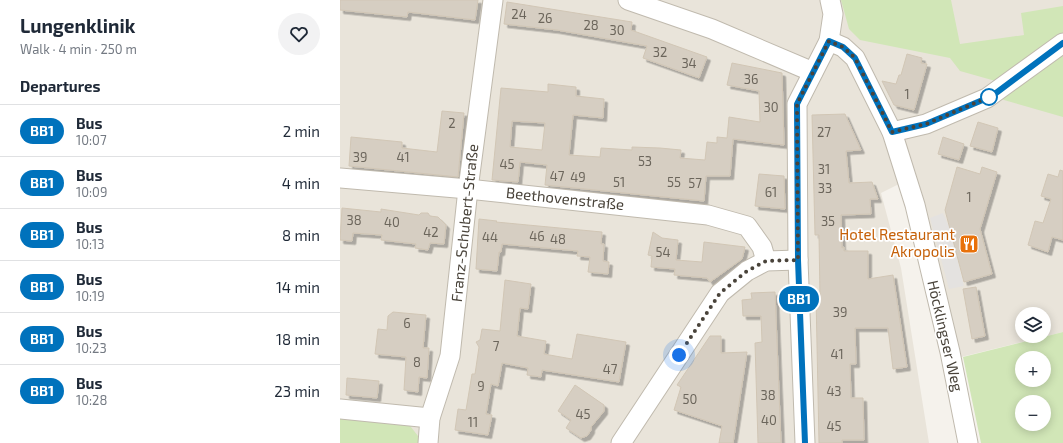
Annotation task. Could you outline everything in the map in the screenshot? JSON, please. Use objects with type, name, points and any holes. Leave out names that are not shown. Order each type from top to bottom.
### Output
[{"type":"street","name":"Franz-Schubert-Straße","points":[[428,443],[430,418],[450,356],[468,189],[493,0]]},
{"type":"street","points":[[628,0],[712,29],[813,72]]},
{"type":"street","points":[[805,443],[798,260],[797,104],[829,41],[833,14],[830,0]]},
{"type":"street","name":"Höcklingser Weg","points":[[829,41],[843,47],[855,58],[892,132],[915,205],[950,352],[968,443]]},
{"type":"street","points":[[892,132],[926,124],[992,96],[1063,43]]},
{"type":"street","name":"Beethovenstraße","points":[[340,178],[468,189],[708,214],[747,226],[762,247],[766,261]]},
{"type":"street","points":[[621,443],[720,293],[747,271],[766,261],[798,260]]},
{"type":"street","points":[[340,409],[430,418]]},
{"type":"shaded area","points":[[340,0],[1063,0],[1063,332],[1051,335],[1051,307],[1015,307],[1015,343],[1018,343],[961,357],[913,177],[881,193],[901,268],[929,443],[340,443]]},
{"type":"shaded area","points":[[943,213],[950,229],[964,286],[949,289],[930,218]]},
{"type":"green space","points":[[841,0],[951,0],[960,44],[1024,35],[1021,13],[1063,6],[1063,38],[999,82],[960,71],[950,58],[860,40],[849,29]]},
{"type":"green space","points":[[1063,47],[1063,117],[1004,100],[998,96]]},
{"type":"green space","points":[[1063,332],[1063,443],[981,443],[963,357],[1019,343],[1051,343],[1051,335]]},
{"type":"green space","points":[[340,415],[407,422],[418,436],[418,443],[340,443]]},
{"type":"building","points":[[340,0],[478,0],[475,20],[408,12],[407,17],[340,10]]},
{"type":"building","points":[[507,2],[632,22],[631,30],[707,57],[699,78],[643,58],[647,46],[557,30],[504,24]]},
{"type":"building","points":[[907,54],[922,58],[921,63],[927,64],[914,110],[894,105],[882,81],[896,84],[899,75],[901,75]]},
{"type":"building","points":[[732,63],[782,73],[784,145],[733,139],[730,176],[706,176],[704,201],[545,185],[547,165],[520,162],[518,182],[492,180],[501,88],[548,92],[548,84],[576,87],[576,96],[604,99],[603,118],[573,115],[569,155],[600,157],[601,148],[632,150],[632,147],[660,148],[681,150],[680,158],[705,160],[707,142],[717,143],[717,137],[727,138],[729,117],[760,122],[759,91],[727,85]],"holes":[[[512,121],[545,123],[542,150],[510,147]]]},
{"type":"building","points":[[442,111],[464,113],[458,177],[349,166],[351,137],[402,142],[402,148],[437,152]]},
{"type":"building","points":[[845,114],[861,150],[846,151],[849,183],[872,182],[878,199],[870,199],[871,214],[841,215],[842,248],[844,247],[844,251],[868,251],[868,279],[893,275],[907,367],[893,369],[888,328],[855,328],[856,364],[850,364],[851,398],[863,398],[864,440],[842,440],[842,443],[819,443],[816,296],[820,296],[819,235],[815,235],[812,115]]},
{"type":"building","points":[[978,122],[998,128],[992,152],[970,146]]},
{"type":"building","points":[[943,137],[964,144],[959,160],[938,154]]},
{"type":"building","points":[[957,167],[980,174],[982,167],[997,172],[980,229],[992,274],[964,282],[945,210]]},
{"type":"building","points":[[1060,170],[1063,171],[1063,240],[1052,237],[1048,252],[1028,245],[1035,221],[1043,223],[1051,199],[1041,196],[1048,174],[1058,177]]},
{"type":"building","points":[[759,174],[784,176],[785,209],[755,206]]},
{"type":"building","points":[[342,208],[381,212],[381,209],[419,215],[421,213],[428,213],[430,216],[438,217],[446,225],[444,244],[430,243],[428,250],[415,248],[416,244],[381,240],[382,235],[353,233],[352,241],[340,240]]},
{"type":"building","points":[[479,219],[602,232],[601,244],[604,244],[603,261],[609,262],[608,274],[588,272],[590,257],[577,256],[578,251],[502,244],[501,252],[499,252],[497,271],[476,269]]},
{"type":"building","points":[[653,232],[662,238],[678,240],[676,260],[702,262],[704,242],[745,247],[742,259],[710,282],[707,278],[674,275],[675,269],[651,267],[652,256],[648,255]]},
{"type":"building","points":[[505,280],[531,284],[528,309],[520,308],[517,336],[546,341],[544,354],[572,359],[577,334],[626,342],[619,382],[542,370],[541,377],[527,375],[528,368],[502,363],[498,386],[491,384],[486,414],[492,415],[488,435],[455,430],[458,409],[466,410],[472,374],[475,374],[479,347],[476,342],[480,340],[482,329],[500,331]]},
{"type":"building","points":[[976,287],[985,336],[972,339],[963,289]]},
{"type":"building","points":[[775,292],[781,443],[758,443],[755,343],[762,342],[761,316],[743,316],[742,300],[752,299],[751,293]]},
{"type":"building","points":[[393,312],[426,315],[423,348],[429,348],[427,378],[419,377],[418,392],[404,390],[406,357],[375,354],[378,329],[387,330],[388,316]]},
{"type":"building","points":[[710,336],[721,336],[721,353],[747,352],[733,443],[719,443],[722,426],[674,410],[681,387],[677,385]]},
{"type":"building","points":[[347,378],[379,381],[377,398],[346,395]]},
{"type":"building","points":[[575,385],[604,405],[604,411],[591,427],[591,430],[587,436],[581,438],[566,428],[571,420],[558,411]]},
{"type":"bus line","name":"BB1","points":[[805,443],[798,260],[797,104],[829,41],[843,47],[855,58],[892,132],[926,124],[992,96],[1063,43]]},
{"type":"place","name":"Hotel Restaurant Akropolis","points":[[969,244]]},
{"type":"route","points":[[679,355],[720,293],[747,271],[766,261],[798,260],[797,104],[829,41],[843,47],[855,58],[892,132],[926,124],[989,97]]}]
